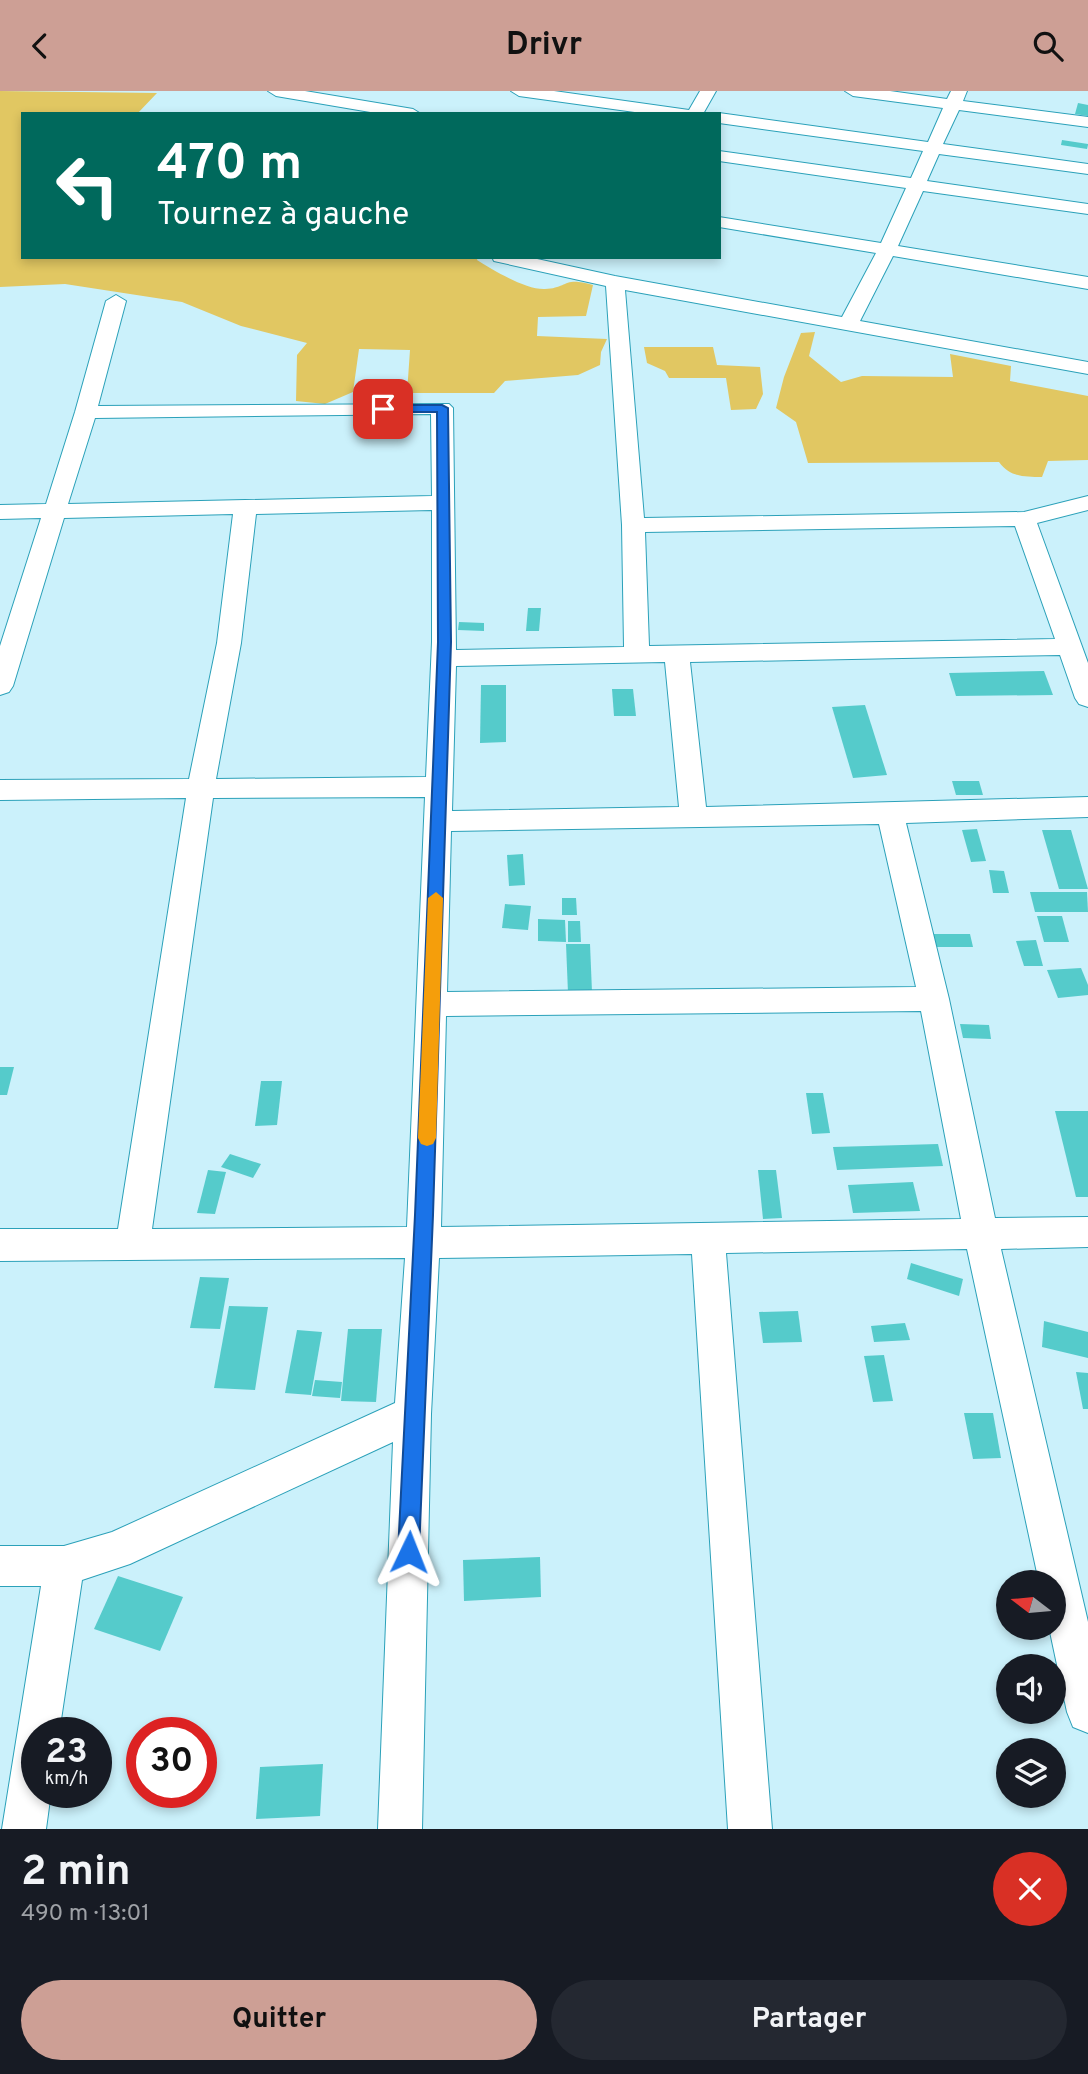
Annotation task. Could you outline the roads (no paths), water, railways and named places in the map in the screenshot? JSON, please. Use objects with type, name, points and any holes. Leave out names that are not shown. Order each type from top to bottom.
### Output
[{"type":"street","points":[[276,91],[340,96],[405,112]]},
{"type":"street","points":[[520,91],[672,112]]},
{"type":"street","points":[[696,112],[708,91]]},
{"type":"street","points":[[853,91],[957,97],[1088,122]]},
{"type":"street","points":[[849,323],[887,250],[957,97]]},
{"type":"street","points":[[721,118],[1088,169]]},
{"type":"street","points":[[721,156],[1088,209]]},
{"type":"street","points":[[721,222],[1088,283]]},
{"type":"street","points":[[510,259],[615,282],[1088,368]]},
{"type":"street","points":[[615,282],[633,524],[636,654]]},
{"type":"street","points":[[0,687],[86,412],[116,301]]},
{"type":"street","points":[[86,412],[442,408],[444,657],[423,1242],[413,1414],[400,1829]]},
{"type":"street","points":[[0,512],[442,503]]},
{"type":"street","points":[[633,524],[1024,519],[1088,503]]},
{"type":"street","points":[[133,1245],[201,789],[229,643],[245,509]]},
{"type":"street","points":[[1024,519],[1078,655],[1088,698]]},
{"type":"street","points":[[444,657],[677,653],[1078,655]]},
{"type":"street","points":[[677,653],[693,815]]},
{"type":"street","points":[[0,790],[439,787]]},
{"type":"street","points":[[438,821],[890,814],[1088,807]]},
{"type":"street","points":[[890,814],[934,999],[981,1235],[1088,1712]]},
{"type":"street","points":[[432,1004],[934,999]]},
{"type":"street","points":[[0,1245],[1088,1232]]},
{"type":"street","points":[[708,1238],[750,1829]]},
{"type":"street","points":[[0,1566],[64,1566],[116,1550],[413,1414]]},
{"type":"street","points":[[40,1717],[64,1566]]},
{"type":"street","points":[[24,1829],[27,1808]]}]
